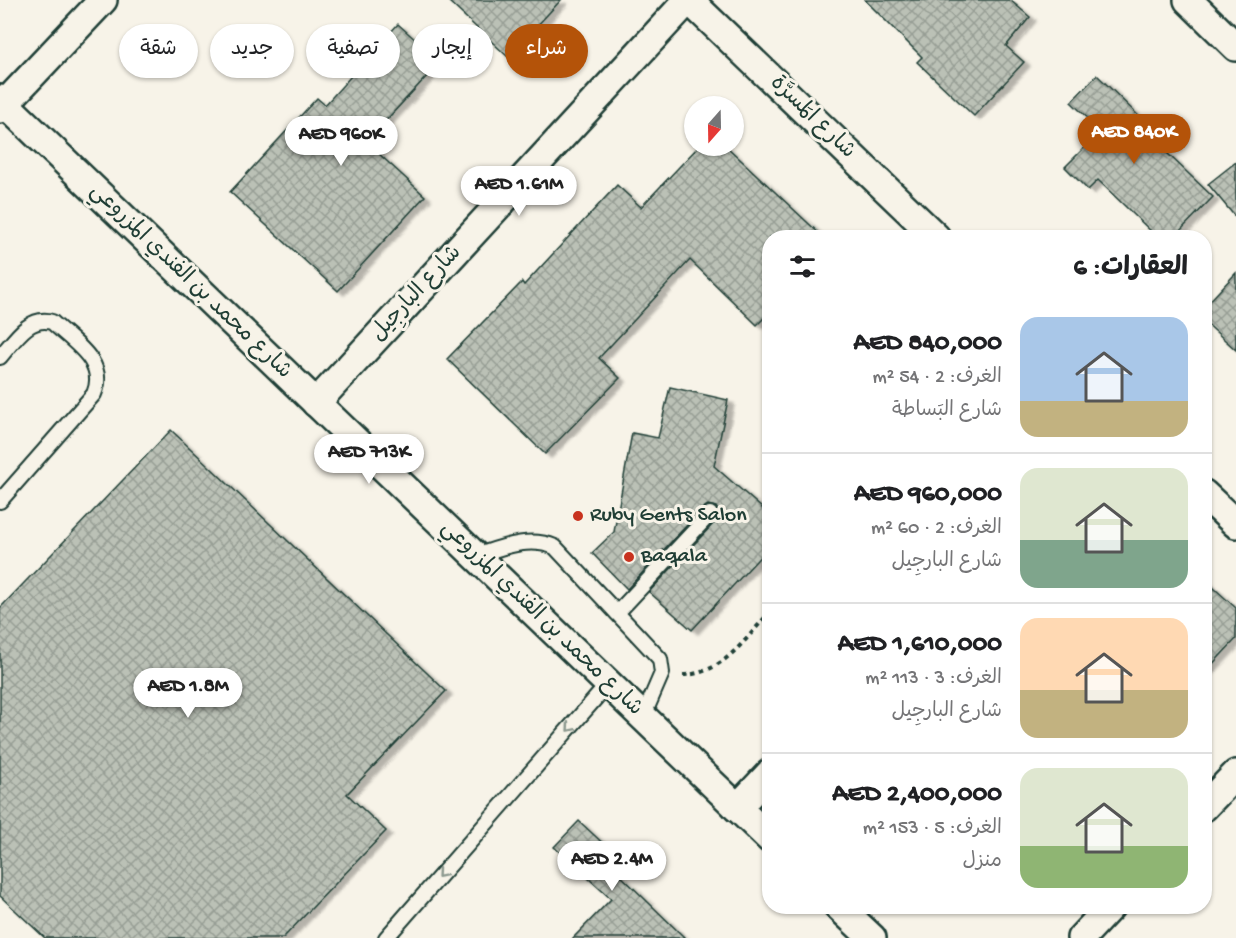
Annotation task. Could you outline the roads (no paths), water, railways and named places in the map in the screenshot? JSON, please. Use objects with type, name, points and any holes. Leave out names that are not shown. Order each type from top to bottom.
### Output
[{"type":"street","points":[[2,104],[103,0]]},
{"type":"street","name":"شارع المَسرَّة","points":[[688,0],[929,230]]},
{"type":"street","name":"شارع البارجِيل","points":[[316,403],[688,0]]},
{"type":"street","points":[[1188,0],[1236,46]]},
{"type":"street","name":"شارع محمد بن الفندي المزروعي","points":[[2,104],[762,831]]},
{"type":"street","points":[[1212,502],[1236,524]]},
{"type":"street","points":[[1212,799],[1236,774]]},
{"type":"street","points":[[737,808],[762,781]]},
{"type":"street","points":[[846,914],[872,938]]},
{"type":"street","points":[[1081,938],[1104,914]]},
{"type":"lane","points":[[0,357],[28,326],[45,320],[52,322],[93,361],[99,373],[99,383],[94,394],[0,501]]},
{"type":"lane","points":[[618,613],[710,514]]},
{"type":"lane","points":[[475,556],[521,542],[555,547],[660,659],[662,673],[643,717]]},
{"type":"lane","points":[[386,938],[608,684]]},
{"type":"place","name":"Ruby Gents Salon","points":[[578,516]]},
{"type":"place","name":"Baqala","points":[[629,557]]}]
